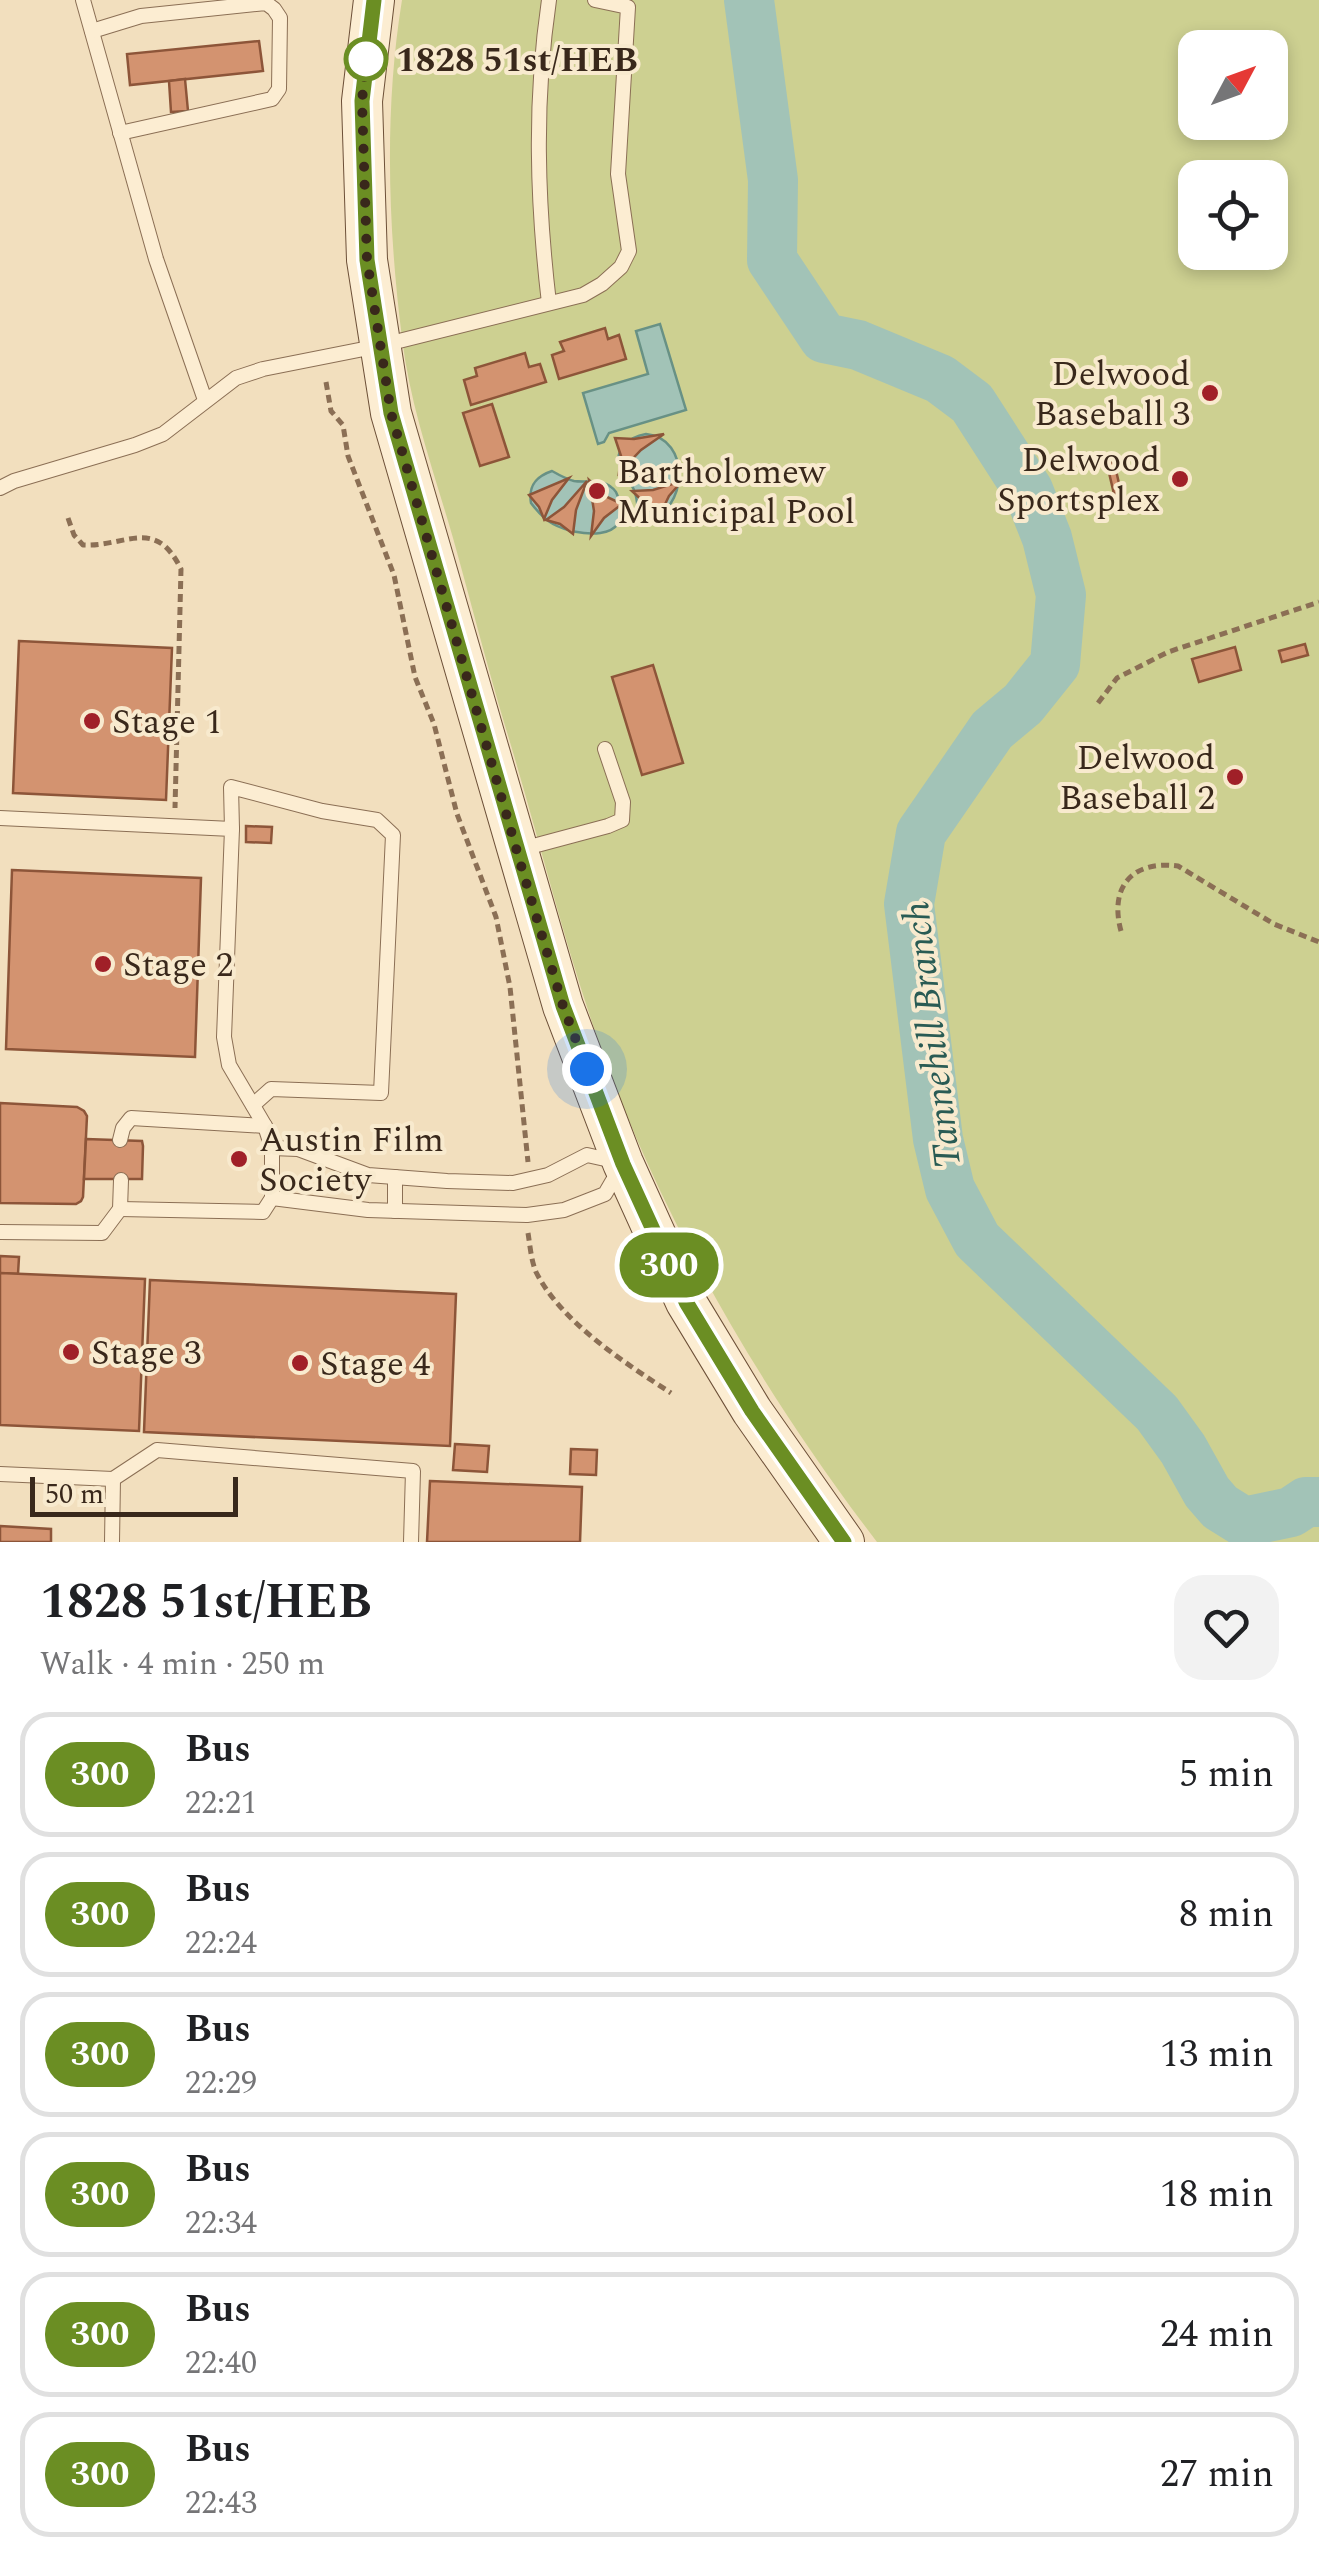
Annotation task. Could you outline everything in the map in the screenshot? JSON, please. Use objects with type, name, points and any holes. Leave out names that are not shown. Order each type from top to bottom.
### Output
[{"type":"main road","points":[[374,0],[362,101],[367,260],[391,413],[563,1006],[623,1164],[686,1302],[752,1411],[844,1542]]},
{"type":"lane","points":[[84,0],[156,259],[206,400]]},
{"type":"lane","points":[[548,0],[537,162],[549,303]]},
{"type":"lane","points":[[0,488],[163,434],[236,378],[583,295],[602,284],[622,266],[629,251],[618,174],[628,7],[596,0]]},
{"type":"lane","points":[[92,32],[141,16],[266,3],[280,18],[279,89],[272,99],[120,134]]},
{"type":"lane","points":[[517,851],[622,820],[624,802],[605,749]]},
{"type":"lane","points":[[120,1209],[264,1212],[272,1198],[272,1148],[265,1126],[252,1104],[229,1065],[224,1036],[232,829],[230,787],[322,811],[377,820],[392,834],[382,1093],[271,1090],[252,1104]]},
{"type":"lane","points":[[0,818],[232,829]]},
{"type":"lane","points":[[120,1140],[123,1128],[132,1118],[265,1126]]},
{"type":"lane","points":[[272,1148],[298,1149],[368,1175],[395,1177],[512,1182],[548,1175],[587,1155],[623,1164],[606,1194],[564,1210],[528,1215],[368,1210],[272,1198]]},
{"type":"lane","points":[[395,1177],[395,1210]]},
{"type":"lane","points":[[0,1232],[102,1233],[120,1209],[121,1180]]},
{"type":"lane","points":[[0,1474],[113,1479],[156,1450],[413,1471],[412,1542]]},
{"type":"lane","points":[[112,1542],[113,1479]]},
{"type":"path","points":[[326,382],[332,411],[343,425],[348,456],[394,576],[411,663],[434,724],[457,814],[496,917],[510,987],[528,1164]]},
{"type":"path","points":[[68,518],[74,536],[83,545],[140,536],[154,538],[176,558],[180,569],[174,826]]},
{"type":"path","points":[[1098,703],[1117,678],[1168,652],[1319,602]]},
{"type":"path","points":[[1121,931],[1116,903],[1127,881],[1144,868],[1165,864],[1178,866],[1274,924],[1319,942]]},
{"type":"path","points":[[528,1228],[534,1268],[567,1313],[672,1393]]},
{"type":"green space","points":[[402,0],[1319,0],[1319,1542],[877,1542],[758,1369],[657,1184],[603,1054],[492,682],[423,439],[406,363],[394,254],[392,84]]},
{"type":"water","points":[[660,324],[686,410],[609,433],[598,444],[583,393],[648,374],[636,331]]},
{"type":"water","points":[[646,434],[661,438],[671,448],[679,475],[670,504],[646,522],[638,515],[635,493],[621,469],[619,456],[628,441]]},
{"type":"water","points":[[552,471],[574,481],[598,482],[613,488],[621,514],[618,524],[611,530],[588,533],[547,520],[531,503],[531,491],[538,479]]},
{"type":"building","points":[[259,41],[263,71],[130,85],[127,54]]},
{"type":"building","points":[[185,79],[188,111],[171,112],[169,81]]},
{"type":"building","points":[[605,328],[608,339],[619,335],[626,359],[559,379],[552,355],[564,351],[560,342]]},
{"type":"building","points":[[525,353],[529,367],[540,364],[546,382],[471,405],[464,380],[477,376],[475,368]]},
{"type":"building","points":[[492,404],[509,457],[480,466],[463,413]]},
{"type":"building","points":[[664,434],[619,473],[621,456],[615,438]]},
{"type":"building","points":[[1114,462],[1121,492],[1114,494],[1107,464]]},
{"type":"building","points":[[569,478],[552,500],[544,519],[529,495]]},
{"type":"building","points":[[589,480],[607,497],[622,504],[604,518],[591,536],[594,511]]},
{"type":"building","points":[[587,481],[576,510],[573,534],[546,520],[564,507]]},
{"type":"building","points":[[682,481],[669,496],[657,521],[632,491],[653,490]]},
{"type":"building","name":"Stage 1","points":[[19,641],[172,648],[166,800],[13,793]]},
{"type":"building","points":[[1305,644],[1308,655],[1282,662],[1279,651]]},
{"type":"building","points":[[1235,647],[1241,670],[1199,682],[1192,659]]},
{"type":"building","points":[[653,665],[683,763],[642,775],[612,677]]},
{"type":"building","points":[[246,826],[272,827],[271,843],[246,842]]},
{"type":"building","name":"Stage 2","points":[[12,870],[201,878],[195,1057],[6,1049]]},
{"type":"building","points":[[0,1103],[77,1107],[84,1111],[87,1116],[81,1201],[0,1203]]},
{"type":"building","points":[[86,1139],[142,1141],[142,1179],[84,1179]]},
{"type":"building","points":[[0,1256],[19,1257],[18,1274],[0,1273]]},
{"type":"building","name":"Stage 3","points":[[0,1273],[145,1279],[139,1431],[0,1425]]},
{"type":"building","name":"Stage 4","points":[[150,1280],[456,1294],[450,1446],[144,1432]]},
{"type":"building","points":[[455,1444],[489,1446],[487,1472],[453,1470]]},
{"type":"building","points":[[571,1449],[597,1450],[596,1475],[570,1474]]},
{"type":"building","points":[[430,1481],[582,1487],[580,1542],[427,1542]]},
{"type":"building","points":[[0,1526],[51,1529],[51,1542],[0,1542]]},
{"type":"waterway","name":"Tannehill Branch","points":[[749,0],[773,180],[772,260],[824,338],[858,345],[940,379],[972,403],[1028,490],[1047,538],[1061,595],[1055,664],[1023,704],[992,730],[921,833],[909,904],[938,1139],[950,1189],[977,1240],[1157,1413],[1220,1507],[1244,1522],[1291,1512],[1306,1502],[1319,1502]]},
{"type":"bus line","name":"300","points":[[374,0],[362,101],[367,260],[391,413],[563,1006],[623,1164],[686,1302],[752,1411],[844,1542]]},
{"type":"place","name":"1828 51st/HEB","points":[[366,59]]},
{"type":"place","name":"Delwood Baseball 3","points":[[1210,393]]},
{"type":"place","name":"Delwood Sportsplex","points":[[1180,479]]},
{"type":"place","name":"Bartholomew Municipal Pool","points":[[597,491]]},
{"type":"place","name":"Stage 1","points":[[92,721]]},
{"type":"place","name":"Delwood Baseball 2","points":[[1235,777]]},
{"type":"place","name":"Stage 2","points":[[103,964]]},
{"type":"place","name":"Austin Film Society","points":[[239,1159]]},
{"type":"place","name":"Stage 3","points":[[71,1352]]},
{"type":"place","name":"Stage 4","points":[[300,1363]]},
{"type":"route","points":[[366,59],[362,101],[367,260],[391,413],[563,1006],[587,1069]]}]
